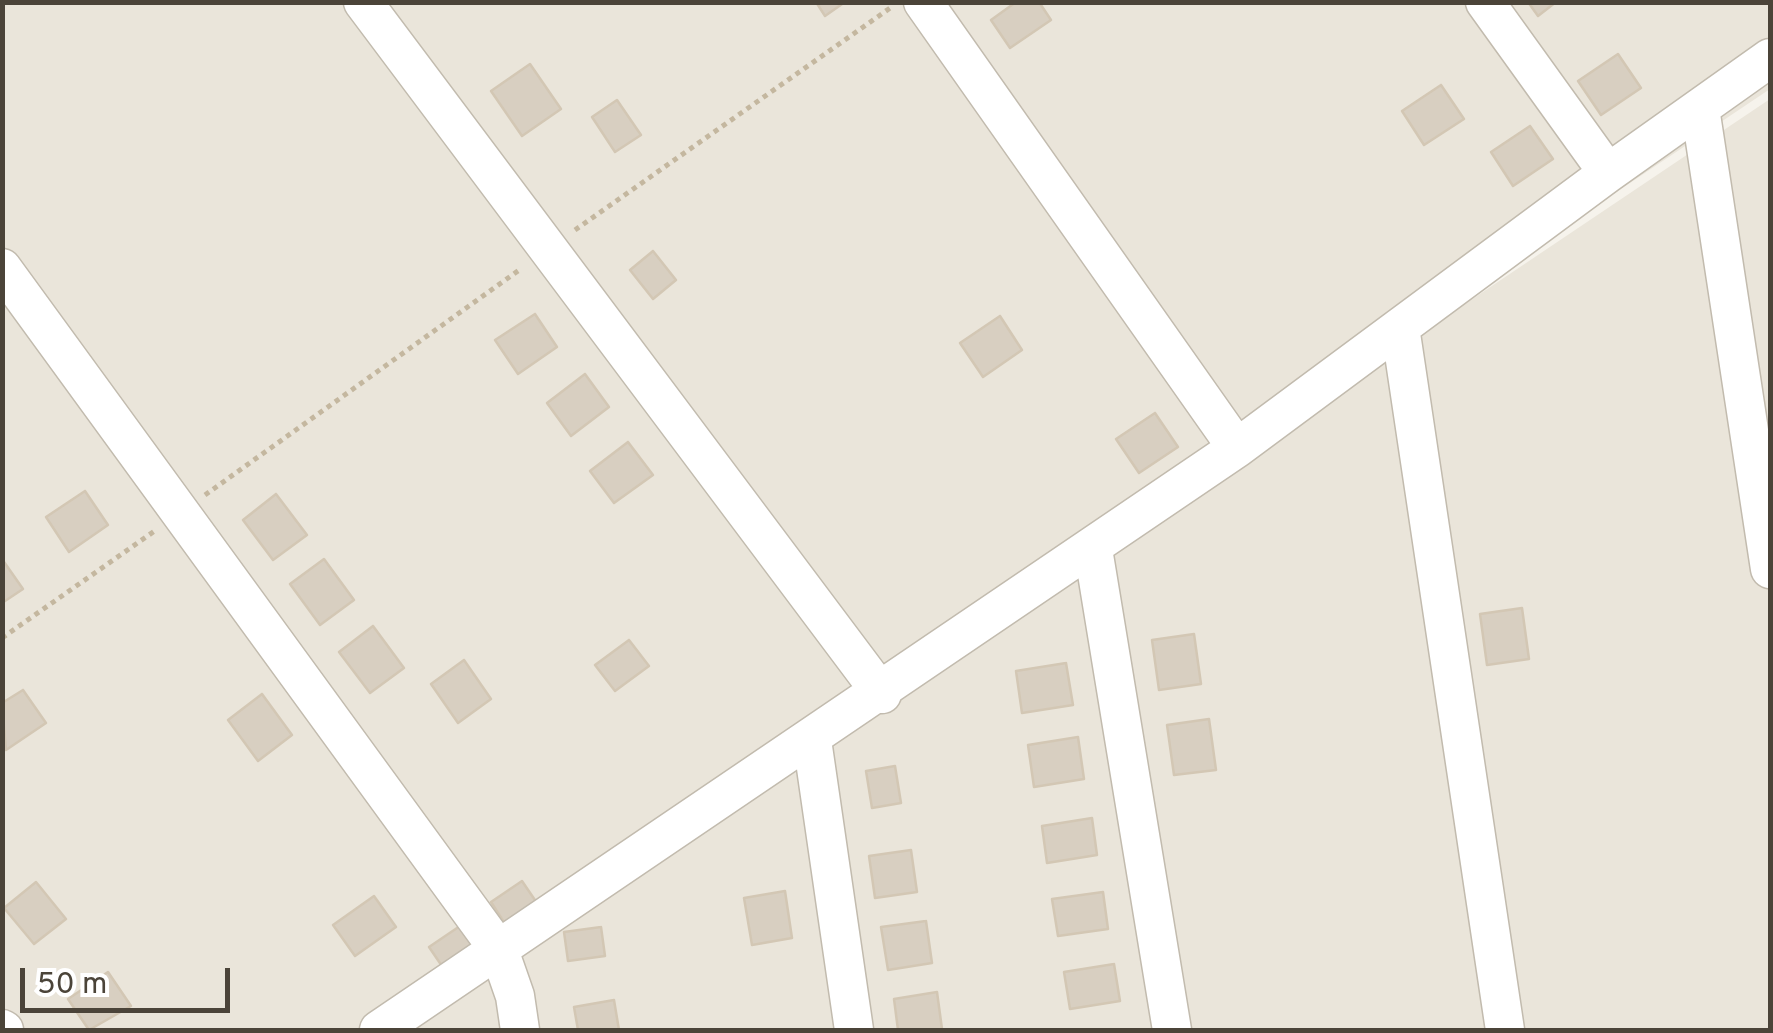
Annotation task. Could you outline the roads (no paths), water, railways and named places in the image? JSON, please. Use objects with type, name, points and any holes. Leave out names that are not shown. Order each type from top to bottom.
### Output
[{"type":"street","points":[[362,2],[882,694]]},
{"type":"street","points":[[923,2],[1237,448]]},
{"type":"street","points":[[1485,2],[1608,173]]},
{"type":"street","points":[[378,1030],[882,694],[1237,448],[1770,58]]},
{"type":"street","points":[[1700,108],[1770,570]]},
{"type":"street","points":[[2,268],[178,515],[499,950],[515,996],[520,1030]]},
{"type":"street","points":[[1400,327],[1505,1030]]},
{"type":"street","points":[[1092,549],[1172,1030]]},
{"type":"street","points":[[812,740],[854,1030]]}]
